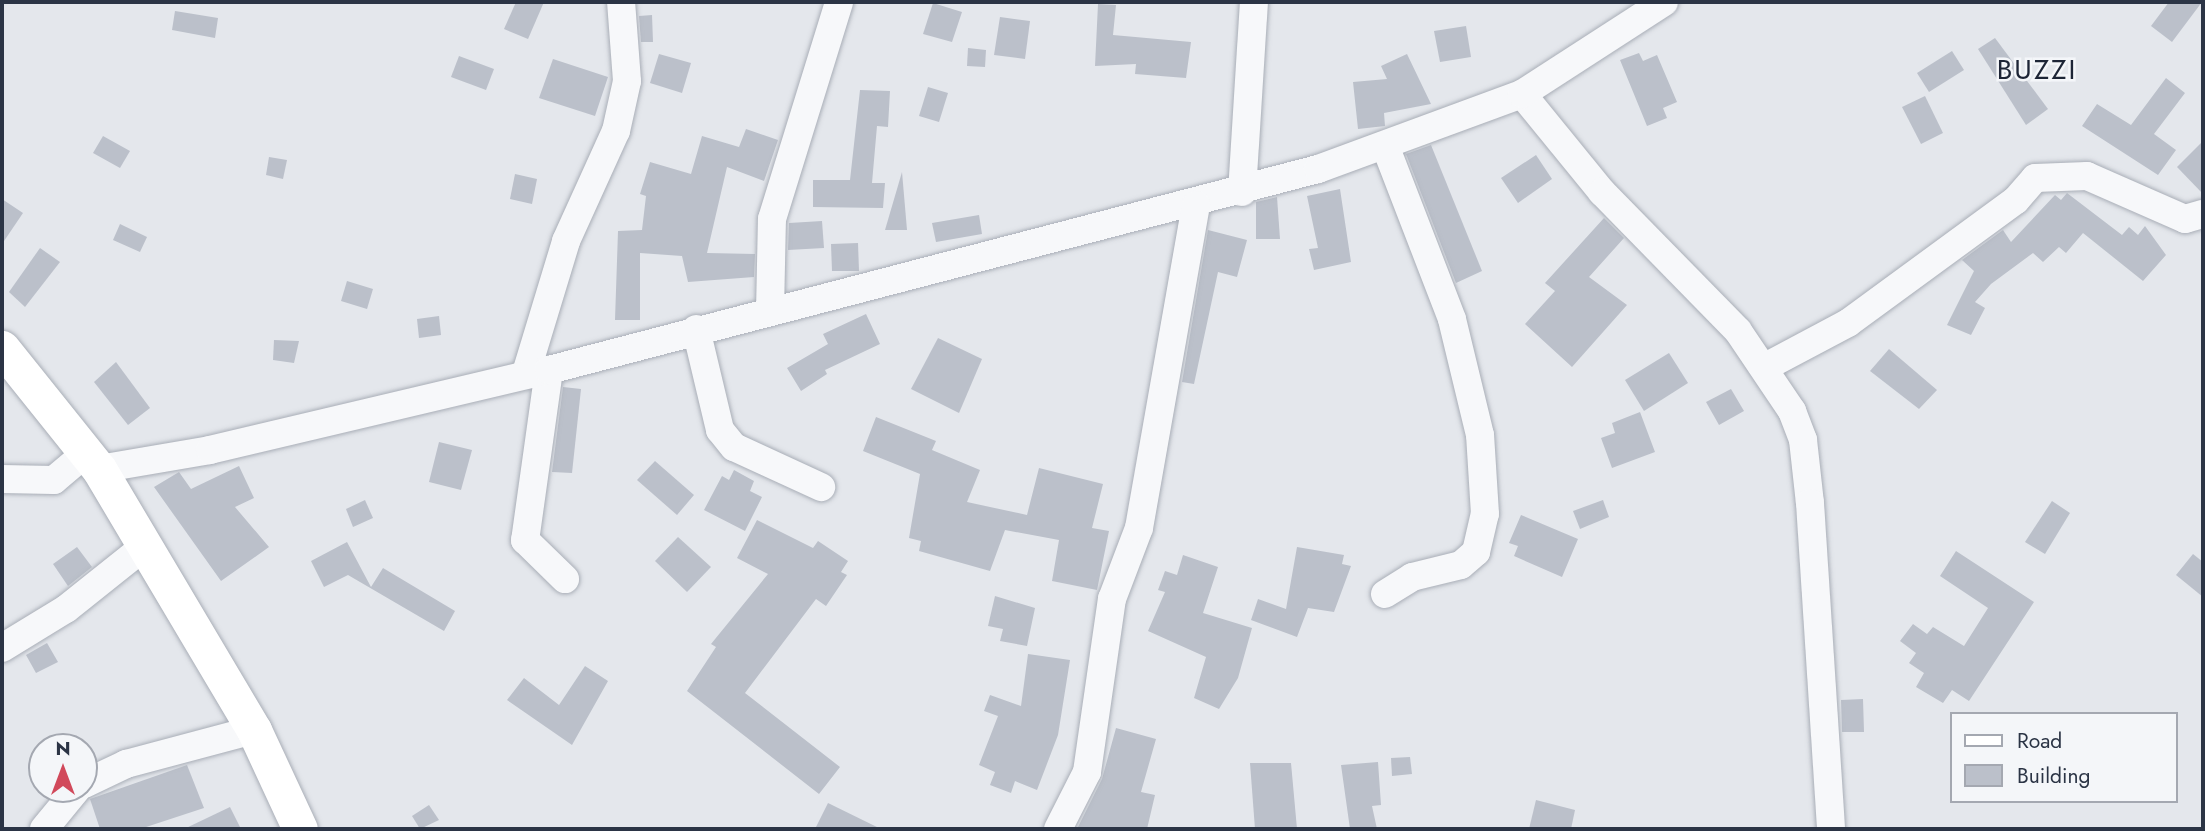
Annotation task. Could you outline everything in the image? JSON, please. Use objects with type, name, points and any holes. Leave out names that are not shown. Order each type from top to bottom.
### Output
[{"type":"main road","points":[[2,348],[93,461],[254,730],[300,829]]},
{"type":"street","points":[[565,579],[525,540],[537,371],[566,242],[616,131],[627,81],[621,2]]},
{"type":"street","points":[[770,312],[772,219],[839,2]]},
{"type":"street","points":[[1241,192],[1254,2]]},
{"type":"street","points":[[2,479],[54,480],[93,461],[210,450],[770,312],[1062,233],[1196,205],[1385,145],[1522,94],[1664,2]]},
{"type":"street","points":[[1522,94],[1602,192],[1767,366],[1802,440],[1830,829]]},
{"type":"street","points":[[1385,145],[1452,319],[1480,435],[1485,514],[1476,552],[1461,565],[1412,577],[1385,594]]},
{"type":"street","points":[[1767,366],[1848,323],[2016,200],[2035,178],[2087,176],[2185,219],[2203,214]]},
{"type":"street","points":[[1058,829],[1087,772],[1112,598],[1139,528],[1196,205]]},
{"type":"street","points":[[696,329],[720,430],[734,447],[821,487]]},
{"type":"street","points":[[2,648],[66,609],[145,546]]},
{"type":"street","points":[[98,778],[138,760],[254,730]]},
{"type":"street","points":[[44,829],[65,803]]},
{"type":"building","points":[[516,2],[544,2],[528,39],[504,29]]},
{"type":"building","points":[[2169,2],[2202,2],[2172,42],[2151,26]]},
{"type":"building","points":[[933,3],[962,12],[952,42],[923,34]]},
{"type":"building","points":[[1098,4],[1116,5],[1113,35],[1191,42],[1186,78],[1135,74],[1136,64],[1095,66]]},
{"type":"building","points":[[175,11],[218,18],[215,38],[172,30]]},
{"type":"building","points":[[652,15],[653,42],[641,42],[639,16]]},
{"type":"building","points":[[1000,17],[1030,21],[1025,59],[994,55]]},
{"type":"building","points":[[1466,26],[1471,57],[1440,62],[1434,31]]},
{"type":"building","points":[[1995,38],[2048,109],[2026,125],[1978,49]]},
{"type":"building","points":[[968,48],[986,50],[985,67],[967,66]]},
{"type":"building","points":[[1952,51],[1964,70],[1929,92],[1917,73]]},
{"type":"building","points":[[1639,53],[1643,61],[1657,55],[1677,102],[1663,108],[1667,118],[1647,126],[1620,60]]},
{"type":"building","points":[[659,54],[691,63],[682,93],[650,83]]},
{"type":"building","points":[[1407,54],[1431,104],[1384,113],[1385,126],[1358,129],[1353,82],[1387,79],[1381,66]]},
{"type":"building","points":[[459,56],[494,69],[486,90],[451,77]]},
{"type":"building","points":[[553,59],[608,77],[595,116],[539,98]]},
{"type":"building","points":[[2166,78],[2185,93],[2154,134],[2176,150],[2158,175],[2082,126],[2097,104],[2131,125]]},
{"type":"building","points":[[928,87],[948,93],[939,122],[919,116]]},
{"type":"building","points":[[860,90],[890,91],[888,127],[877,126],[872,183],[885,183],[883,208],[813,207],[813,180],[850,180]]},
{"type":"building","points":[[1925,96],[1943,133],[1921,144],[1902,107]]},
{"type":"building","points":[[746,129],[778,140],[764,181],[727,167],[707,253],[755,254],[754,277],[688,282],[682,256],[640,253],[640,320],[615,320],[618,231],[642,230],[646,196],[640,194],[650,162],[691,174],[702,136],[739,147]]},
{"type":"building","points":[[103,136],[130,151],[120,168],[93,153]]},
{"type":"building","points":[[2203,141],[2203,194],[2177,167]]},
{"type":"building","points":[[1431,145],[1482,271],[1456,283],[1406,154]]},
{"type":"building","points":[[1536,155],[1552,179],[1518,203],[1501,178]]},
{"type":"building","points":[[269,157],[287,160],[283,179],[266,175]]},
{"type":"building","points":[[902,172],[907,230],[885,230]]},
{"type":"building","points":[[515,174],[537,179],[532,204],[510,199]]},
{"type":"building","points":[[1340,189],[1351,262],[1314,270],[1309,249],[1318,248],[1307,196]]},
{"type":"building","points":[[2067,193],[2122,235],[2129,227],[2138,235],[2145,226],[2166,255],[2143,281],[2083,233],[2066,253],[2059,247],[2043,262],[2033,253],[1991,284],[1975,302],[1985,308],[1971,335],[1947,325],[1974,271],[1962,260],[2003,230],[2011,242],[2055,195],[2061,200]]},
{"type":"building","points":[[1277,197],[1280,239],[1256,239],[1256,202]]},
{"type":"building","points":[[2,199],[23,213],[2,244]]},
{"type":"building","points":[[979,215],[982,234],[936,242],[932,223]]},
{"type":"building","points":[[1604,218],[1624,238],[1589,277],[1627,305],[1572,367],[1525,324],[1555,291],[1545,283]]},
{"type":"building","points":[[822,221],[824,248],[788,250],[789,223]]},
{"type":"building","points":[[120,224],[147,237],[140,252],[113,240]]},
{"type":"building","points":[[1208,230],[1247,240],[1237,277],[1218,272],[1194,384],[1182,382]]},
{"type":"building","points":[[858,243],[859,271],[832,271],[831,244]]},
{"type":"building","points":[[40,248],[60,262],[25,307],[9,292]]},
{"type":"building","points":[[347,281],[373,289],[367,309],[341,301]]},
{"type":"building","points":[[866,314],[880,344],[825,370],[827,374],[801,391],[787,368],[828,344],[823,334]]},
{"type":"building","points":[[439,316],[441,335],[419,338],[417,319]]},
{"type":"building","points":[[938,338],[982,359],[959,413],[911,389]]},
{"type":"building","points":[[274,340],[299,341],[294,363],[273,360]]},
{"type":"building","points":[[1889,349],[1937,390],[1919,409],[1870,371]]},
{"type":"building","points":[[1669,353],[1688,383],[1644,411],[1625,380]]},
{"type":"building","points":[[116,362],[150,408],[128,425],[94,382]]},
{"type":"building","points":[[563,387],[581,389],[572,473],[552,472]]},
{"type":"building","points":[[1731,389],[1744,411],[1719,425],[1706,402]]},
{"type":"building","points":[[1640,412],[1655,452],[1612,468],[1601,438],[1615,433],[1612,423]]},
{"type":"building","points":[[876,417],[936,441],[932,450],[980,470],[967,502],[1027,515],[1039,468],[1103,484],[1092,528],[1109,531],[1097,590],[1052,581],[1059,540],[1005,530],[990,571],[919,551],[921,541],[909,538],[920,474],[863,451]]},
{"type":"building","points":[[439,442],[472,450],[461,490],[429,482]]},
{"type":"building","points":[[655,461],[694,495],[677,515],[637,480]]},
{"type":"building","points":[[239,466],[254,498],[235,507],[269,547],[221,581],[154,487],[179,472],[191,489]]},
{"type":"building","points":[[734,470],[754,481],[750,491],[762,497],[745,531],[704,510],[722,476],[729,480]]},
{"type":"building","points":[[365,500],[373,518],[353,527],[346,509]]},
{"type":"building","points":[[1603,500],[1609,517],[1580,529],[1573,511]]},
{"type":"building","points":[[2052,501],[2070,513],[2045,554],[2025,542]]},
{"type":"building","points":[[1521,515],[1578,539],[1562,577],[1514,556],[1518,546],[1509,543]]},
{"type":"building","points":[[757,520],[813,548],[818,541],[848,561],[841,572],[847,575],[826,606],[816,599],[745,693],[840,767],[819,794],[687,691],[716,647],[711,644],[768,574],[737,558]]},
{"type":"building","points":[[678,537],[711,567],[687,592],[655,561]]},
{"type":"building","points":[[347,542],[371,587],[383,568],[455,611],[444,631],[348,575],[324,587],[311,561]]},
{"type":"building","points":[[77,547],[92,567],[68,586],[53,564]]},
{"type":"building","points":[[1297,547],[1344,555],[1342,564],[1351,566],[1334,612],[1308,608],[1297,637],[1251,620],[1258,599],[1286,609]]},
{"type":"building","points":[[1956,551],[2034,602],[1969,701],[1952,690],[1943,703],[1916,687],[1924,673],[1909,663],[1916,653],[1900,641],[1913,624],[1927,634],[1933,627],[1964,646],[1988,608],[1940,576]]},
{"type":"building","points":[[2193,554],[2203,562],[2203,597],[2176,575]]},
{"type":"building","points":[[1183,555],[1218,567],[1203,613],[1252,628],[1238,678],[1219,709],[1194,698],[1206,657],[1148,631],[1165,592],[1158,590],[1165,571],[1177,575]]},
{"type":"building","points":[[995,596],[1035,608],[1027,646],[1000,641],[1003,629],[988,626]]},
{"type":"building","points":[[47,643],[58,662],[36,673],[26,655]]},
{"type":"building","points":[[1028,654],[1070,660],[1058,735],[1037,790],[1015,781],[1011,793],[990,785],[995,772],[979,765],[998,716],[984,711],[990,695],[1021,706]]},
{"type":"building","points":[[585,666],[608,681],[572,745],[507,700],[524,678],[559,705]]},
{"type":"building","points":[[1863,699],[1864,732],[1842,732],[1841,700]]},
{"type":"building","points":[[1116,728],[1156,739],[1141,792],[1155,795],[1147,829],[1077,829],[1102,779]]},
{"type":"building","points":[[1410,757],[1412,774],[1392,776],[1391,758]]},
{"type":"building","points":[[1378,762],[1381,805],[1372,806],[1377,829],[1350,829],[1341,765]]},
{"type":"building","points":[[1250,763],[1291,763],[1297,829],[1255,829]]},
{"type":"building","points":[[187,765],[204,808],[140,829],[100,829],[91,803],[98,803],[98,796]]},
{"type":"building","points":[[1536,800],[1575,810],[1571,829],[1529,829]]},
{"type":"building","points":[[828,803],[881,829],[815,829]]},
{"type":"building","points":[[429,805],[439,820],[420,829],[412,816]]},
{"type":"building","points":[[230,807],[241,829],[184,829]]},
{"type":"district","name":"BUZZI","points":[[2037,70]]}]
